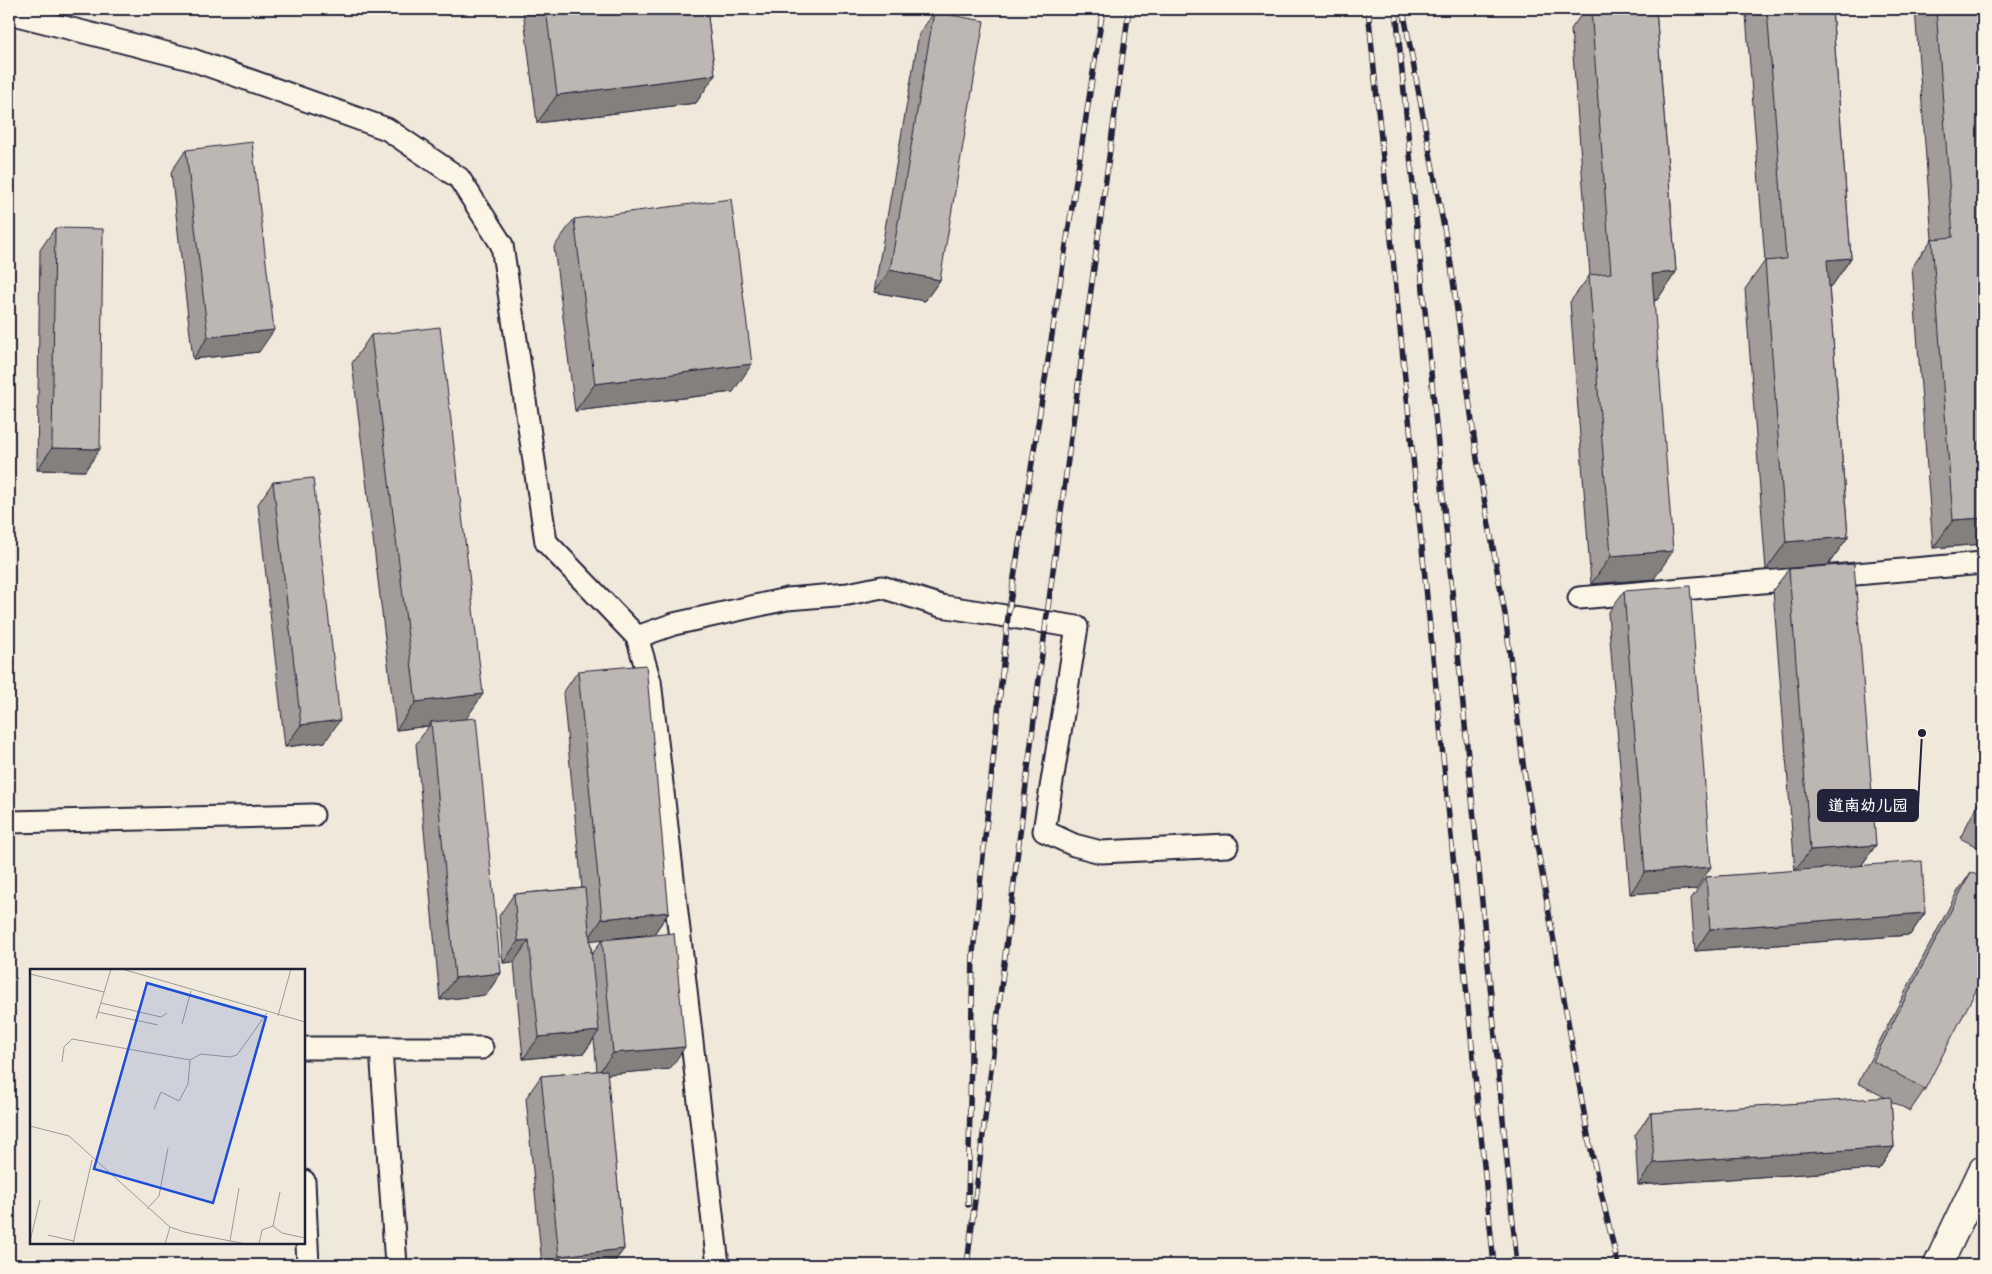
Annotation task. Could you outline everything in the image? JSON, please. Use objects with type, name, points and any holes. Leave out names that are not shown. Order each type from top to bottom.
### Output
[{"type":"street","points":[[1938,1265],[1983,1170]]},
{"type":"lane","points":[[9,13],[190,59],[387,129],[459,178],[502,245],[546,542],[637,636],[650,681],[718,1265]]},
{"type":"lane","points":[[1579,598],[1983,563]]},
{"type":"lane","points":[[637,636],[674,624],[787,599],[848,594],[882,587],[941,606],[1077,627],[1044,831],[1074,845],[1101,852],[1228,846]]},
{"type":"lane","points":[[9,822],[313,815]]},
{"type":"lane","points":[[305,1048],[482,1048]]},
{"type":"lane","points":[[381,1049],[396,1265]]},
{"type":"lane","points":[[305,1202],[308,1265]]},
{"type":"building","points":[[546,9],[707,9],[715,75],[557,95]]},
{"type":"building","points":[[1591,9],[1656,9],[1676,272],[1652,274],[1673,551],[1611,556],[1589,275],[1611,273]]},
{"type":"building","points":[[1767,9],[1832,9],[1851,258],[1827,260],[1848,537],[1786,542],[1765,261],[1786,259]]},
{"type":"building","points":[[1936,9],[1983,9],[1983,518],[1953,520],[1932,239],[1953,237]]},
{"type":"building","points":[[934,12],[984,21],[940,280],[890,270]]},
{"type":"building","points":[[252,142],[274,330],[208,337],[186,150]]},
{"type":"building","points":[[731,199],[752,364],[595,384],[574,219]]},
{"type":"building","points":[[55,228],[103,229],[100,449],[52,448]]},
{"type":"building","points":[[440,327],[483,694],[416,702],[371,335]]},
{"type":"building","points":[[313,478],[340,720],[301,725],[273,482]]},
{"type":"building","points":[[1854,564],[1876,845],[1810,850],[1789,569]]},
{"type":"building","points":[[1690,586],[1711,867],[1645,872],[1624,591]]},
{"type":"building","points":[[646,665],[669,912],[602,919],[578,671]]},
{"type":"building","points":[[476,718],[501,973],[455,978],[431,722]]},
{"type":"building","points":[[1922,861],[1925,913],[1710,929],[1706,877]]},
{"type":"building","points":[[1971,872],[1983,879],[1983,977],[1925,1089],[1873,1061]]},
{"type":"building","points":[[585,888],[599,1031],[539,1037],[529,940],[518,941],[514,894]]},
{"type":"building","points":[[674,933],[685,1047],[613,1053],[602,940]]},
{"type":"building","points":[[607,1070],[624,1249],[559,1256],[541,1076]]},
{"type":"building","points":[[1891,1097],[1894,1147],[1654,1163],[1651,1113]]},
{"type":"railway","points":[[968,1205],[973,953],[1008,616],[1103,9]]},
{"type":"railway","points":[[967,1265],[1046,622],[1129,9]]},
{"type":"railway","points":[[1368,9],[1494,1265]]},
{"type":"railway","points":[[1396,9],[1517,1265]]},
{"type":"railway","points":[[1403,9],[1451,265],[1477,459],[1505,614],[1524,771],[1589,1141],[1618,1265]]},
{"type":"place","name":"道南幼儿园","points":[[1922,733]]}]
